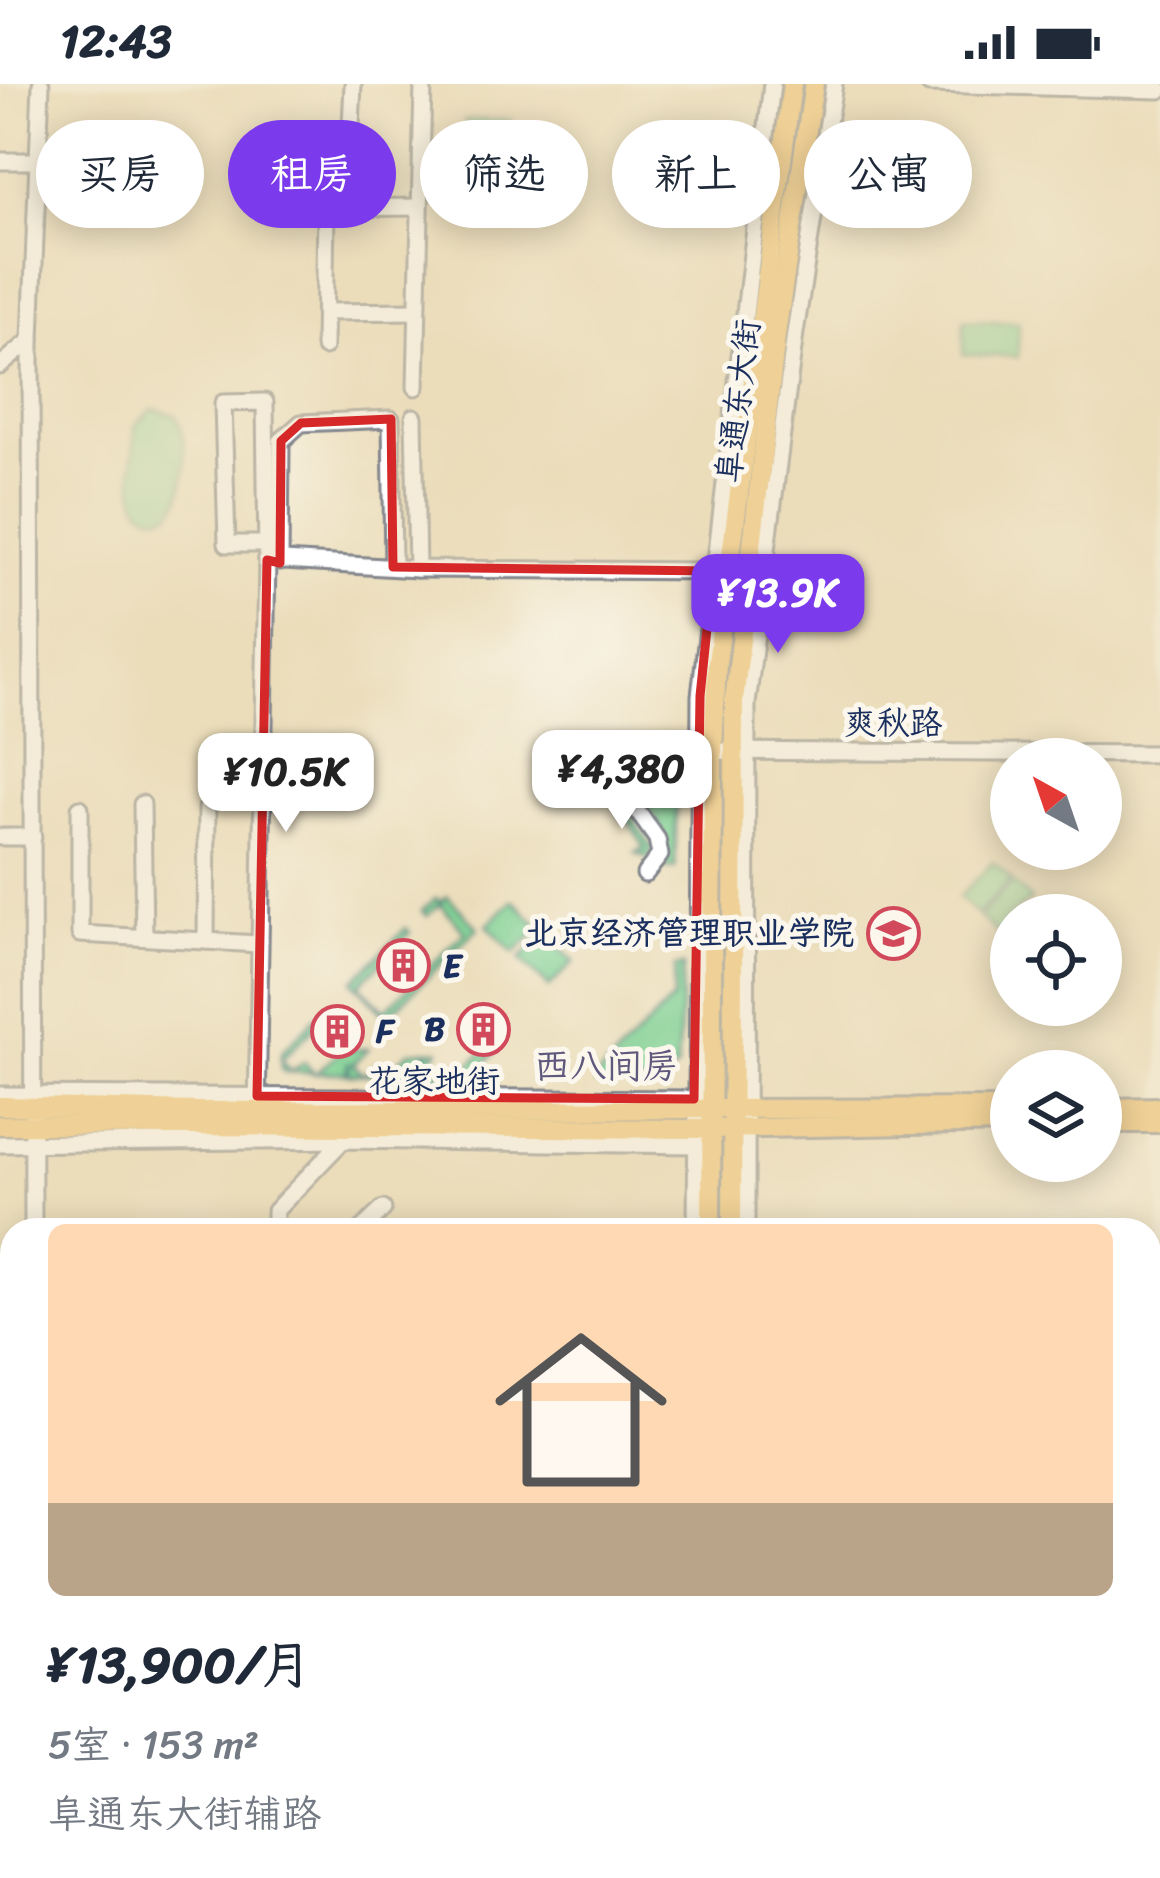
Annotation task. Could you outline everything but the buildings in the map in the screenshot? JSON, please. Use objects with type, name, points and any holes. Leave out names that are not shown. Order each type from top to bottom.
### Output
[{"type":"main road","name":"阜通东大街","points":[[710,1218],[700,1120],[706,751],[720,571],[792,84]]},
{"type":"main road","name":"阜通东大街","points":[[733,1218],[740,1118],[742,752],[734,701],[780,311],[814,84]]},
{"type":"main road","name":"花家地街","points":[[0,1125],[34,1118],[257,1103],[700,1120]]},
{"type":"main road","name":"花家地街","points":[[0,1106],[34,1118],[350,1133],[990,1109]]},
{"type":"main road","points":[[1122,1108],[1160,1107]]},
{"type":"main road","name":"花家地街","points":[[740,1118],[990,1123]]},
{"type":"main road","points":[[1122,1123],[1160,1123]]},
{"type":"street","points":[[40,120],[41,84]]},
{"type":"street","points":[[351,120],[353,84]]},
{"type":"street","points":[[416,387],[423,84]]},
{"type":"street","points":[[271,556],[265,402],[223,403],[227,544],[271,556],[417,569],[720,571],[772,84]]},
{"type":"street","points":[[742,752],[759,598],[834,84]]},
{"type":"street","points":[[929,84],[1160,90]]},
{"type":"street","points":[[0,160],[36,161]]},
{"type":"street","points":[[396,207],[419,207]]},
{"type":"street","points":[[33,1218],[31,340],[36,212]]},
{"type":"street","points":[[324,347],[326,228]]},
{"type":"street","points":[[324,312],[416,311]]},
{"type":"street","points":[[0,366],[31,340]]},
{"type":"street","points":[[414,417],[417,569]]},
{"type":"street","points":[[257,1103],[271,556],[280,441],[302,423],[391,419],[393,567]]},
{"type":"street","points":[[696,1218],[700,1120],[690,905],[706,751]]},
{"type":"street","name":"爽秋路","points":[[706,751],[1160,754]]},
{"type":"street","points":[[623,791],[657,839],[660,856],[645,874]]},
{"type":"street","points":[[142,804],[144,937]]},
{"type":"street","points":[[80,808],[80,934],[259,944]]},
{"type":"street","points":[[206,940],[207,808]]},
{"type":"street","points":[[0,837],[33,837]]},
{"type":"street","points":[[0,1095],[34,1118]]},
{"type":"street","points":[[0,1144],[34,1118]]},
{"type":"street","points":[[740,1118],[745,1218]]},
{"type":"street","points":[[274,1218],[274,1210],[350,1133]]},
{"type":"street","points":[[374,1218],[383,1209]]},
{"type":"highlighted area","points":[[391,419],[393,567],[713,571],[700,696],[694,1099],[257,1096],[267,560],[280,563],[281,441],[301,423]]},
{"type":"green space","points":[[964,320],[1019,322],[1018,357],[963,355]]},
{"type":"green space","points":[[152,409],[176,415],[185,451],[177,504],[172,512],[156,515],[138,501],[133,471],[135,426]]},
{"type":"green space","points":[[557,766],[677,768],[675,868],[662,868],[662,832],[628,783],[616,793],[653,849],[648,858],[636,853],[645,848],[618,805],[577,769],[570,777]]},
{"type":"green space","points":[[990,865],[990,870],[1001,870],[1011,879],[997,894],[990,894],[990,901],[977,915],[959,897]]},
{"type":"green space","points":[[1013,882],[1025,894],[1002,894]]},
{"type":"green space","points":[[447,896],[478,928],[387,1017],[353,981],[406,928],[410,933],[359,985],[385,1010],[465,932],[440,904],[427,916],[422,911],[436,898],[440,902]]},
{"type":"green space","points":[[513,900],[541,928],[514,953],[487,925]]},
{"type":"green space","points":[[990,906],[990,927],[980,917]]},
{"type":"green space","points":[[546,934],[574,962],[549,987],[520,959]]},
{"type":"green space","points":[[683,966],[677,1068],[658,1083],[596,1084],[596,1078],[673,999],[675,967]]},
{"type":"green space","points":[[317,1016],[321,1021],[281,1060],[281,1053]]},
{"type":"green space","points":[[368,1049],[353,1064],[364,1074],[376,1063],[386,1072],[410,1051],[428,1050],[422,1061],[430,1050],[439,1050],[430,1060],[443,1074],[455,1063],[454,1071],[459,1067],[463,1071],[485,1050],[496,1052],[484,1064],[485,1074],[420,1075],[419,1070],[418,1075],[349,1074],[349,1061],[347,1073],[317,1073],[342,1050]]},
{"type":"green space","points":[[304,1062],[314,1072],[291,1072]]},
{"type":"place","name":"北京经济管理职业学院","points":[[893,933]]},
{"type":"place","name":"E","points":[[404,966]]},
{"type":"place","name":"B","points":[[484,1029]]},
{"type":"place","name":"F","points":[[337,1031]]},
{"type":"district","name":"西八间房","points":[[606,1066]]}]
